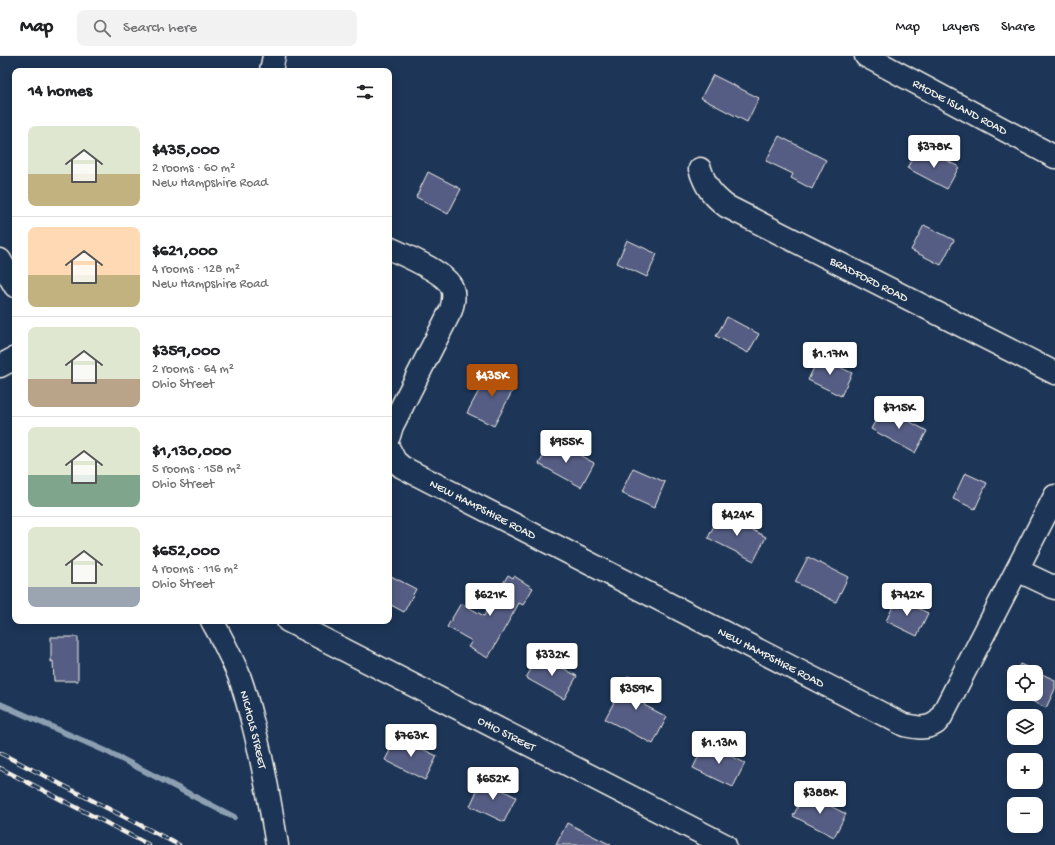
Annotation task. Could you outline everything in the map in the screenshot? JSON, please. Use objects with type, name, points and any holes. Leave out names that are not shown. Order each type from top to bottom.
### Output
[{"type":"street","points":[[272,68],[274,56]]},
{"type":"street","name":"RHODE ISLAND ROAD","points":[[866,56],[1055,157]]},
{"type":"street","name":"BRADFORD ROAD","points":[[700,169],[705,184],[715,197],[726,206],[1055,373]]},
{"type":"street","points":[[392,250],[437,273],[447,280],[452,288],[454,299],[451,310],[392,426]]},
{"type":"street","points":[[0,260],[12,281]]},
{"type":"street","points":[[0,366],[12,360]]},
{"type":"street","name":"NEW HAMPSHIRE ROAD","points":[[392,455],[395,461],[402,467],[904,725],[915,727],[926,727],[936,723],[942,715],[1055,496]]},
{"type":"street","points":[[1017,570],[1055,588]]},
{"type":"street","name":"NICHOLS STREET","points":[[214,624],[224,641],[238,674],[249,709],[262,758],[277,845]]},
{"type":"street","name":"OHIO STREET","points":[[294,624],[725,845]]},
{"type":"building","points":[[713,75],[759,98],[747,122],[701,98]]},
{"type":"building","points":[[779,136],[826,160],[812,189],[791,178],[793,174],[766,161]]},
{"type":"building","points":[[929,151],[959,167],[947,189],[907,168],[916,152],[926,158]]},
{"type":"building","points":[[428,172],[461,189],[448,214],[416,197]]},
{"type":"building","points":[[924,225],[954,240],[941,265],[911,250]]},
{"type":"building","points":[[627,240],[657,254],[647,277],[617,263]]},
{"type":"building","points":[[727,317],[759,334],[748,353],[716,336]]},
{"type":"building","points":[[819,357],[852,373],[841,396],[808,380]]},
{"type":"building","points":[[490,370],[516,384],[494,426],[467,413]]},
{"type":"building","points":[[883,407],[927,431],[915,453],[871,429]]},
{"type":"building","points":[[552,440],[594,463],[581,487],[539,464]]},
{"type":"building","points":[[633,468],[665,482],[654,508],[621,493]]},
{"type":"building","points":[[965,473],[987,483],[975,509],[953,499]]},
{"type":"building","points":[[720,513],[766,537],[754,561],[708,538]]},
{"type":"building","points":[[808,557],[848,577],[836,602],[795,582]]},
{"type":"building","points":[[508,575],[513,578],[514,576],[533,588],[523,605],[519,603],[488,658],[468,647],[472,641],[447,627],[461,603],[484,616]]},
{"type":"building","points":[[392,577],[416,589],[404,612],[392,606]]},
{"type":"building","points":[[897,598],[928,613],[917,636],[886,621]]},
{"type":"building","points":[[51,637],[78,637],[78,681],[54,681],[53,661],[51,662]]},
{"type":"building","points":[[539,655],[577,676],[564,699],[526,678]]},
{"type":"building","points":[[1043,675],[1055,680],[1055,689],[1046,708],[1032,701],[1043,701]]},
{"type":"building","points":[[628,676],[653,688],[644,705],[667,717],[653,744],[605,719]]},
{"type":"building","points":[[397,737],[437,756],[425,780],[385,760]]},
{"type":"building","points":[[705,743],[745,763],[733,787],[693,768]]},
{"type":"building","points":[[482,780],[516,797],[504,822],[470,806]]},
{"type":"building","points":[[805,793],[846,814],[834,837],[793,816]]},
{"type":"building","points":[[567,823],[611,845],[556,845]]},
{"type":"waterway","points":[[0,704],[108,752],[234,817]]},
{"type":"railway","points":[[0,753],[179,845]]},
{"type":"railway","points":[[0,768],[149,845]]}]
